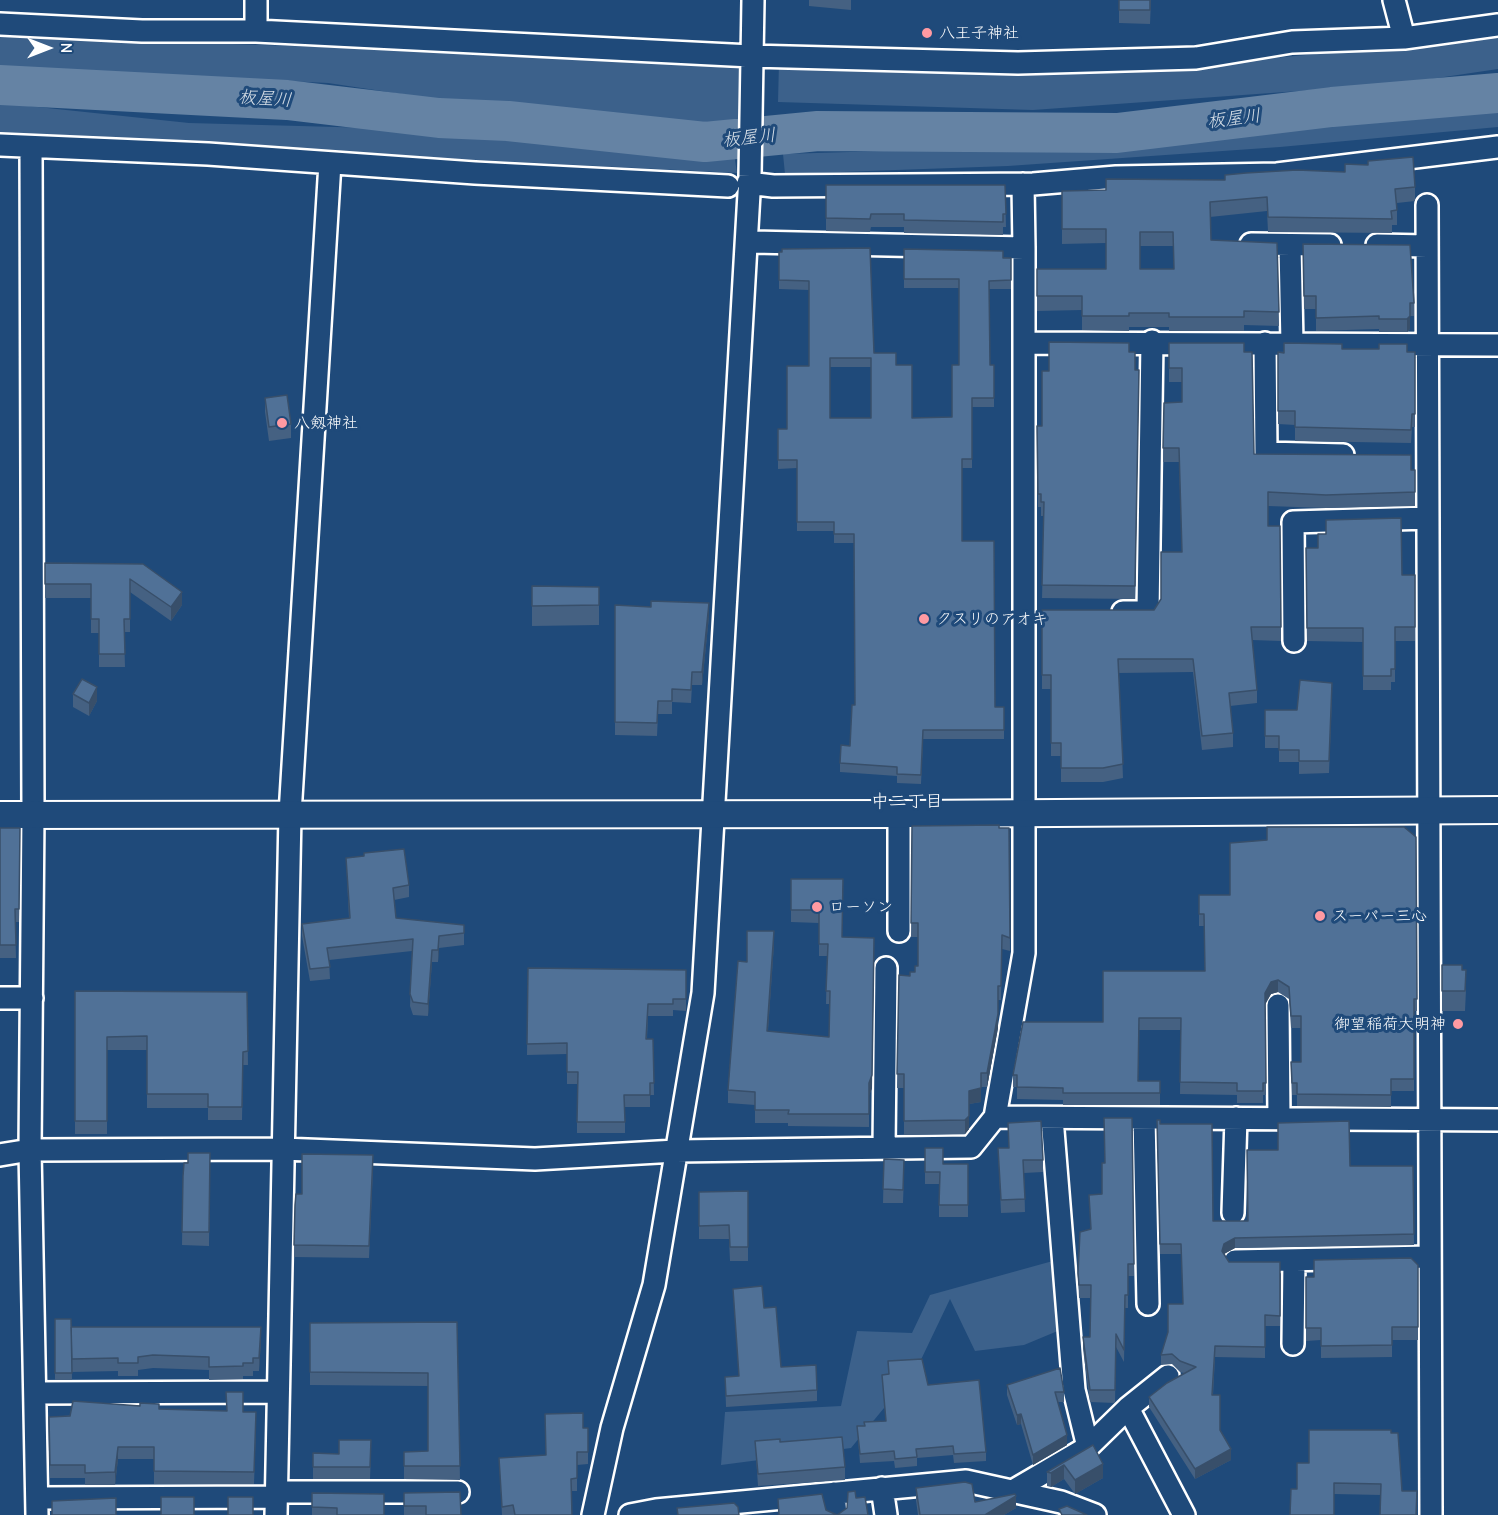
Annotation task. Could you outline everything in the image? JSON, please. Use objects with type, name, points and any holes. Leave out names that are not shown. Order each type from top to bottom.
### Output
[{"type":"street","points":[[256,0],[256,31]]},
{"type":"street","points":[[594,1515],[612,1428],[654,1285],[703,993],[715,813],[723,608],[737,411],[742,181],[753,0]]},
{"type":"street","points":[[1394,0],[1404,38]]},
{"type":"street","points":[[0,24],[142,31],[256,31],[751,56],[1018,63],[1196,58],[1292,42],[1404,38],[1498,24]]},
{"type":"street","points":[[0,145],[330,162],[475,173],[742,181],[773,186],[1023,184],[1116,177],[1277,174],[1498,147]]},
{"type":"street","points":[[31,147],[33,814],[30,1150],[37,1507],[277,1501],[458,1492]]},
{"type":"street","points":[[277,1501],[290,814],[330,162]]},
{"type":"street","points":[[0,1155],[30,1150],[282,1149],[535,1159],[676,1151],[971,1147],[994,1118],[1024,953],[1023,184]]},
{"type":"street","points":[[1427,205],[1431,1515]]},
{"type":"street","points":[[753,242],[1024,248]]},
{"type":"street","points":[[1242,244],[1427,246]]},
{"type":"street","points":[[1290,245],[1292,344]]},
{"type":"street","points":[[1103,612],[1148,612],[1152,342]]},
{"type":"street","points":[[1025,343],[1498,345]]},
{"type":"street","points":[[1265,343],[1266,453],[1359,455]]},
{"type":"street","points":[[1405,456],[1428,456]]},
{"type":"street","points":[[1294,641],[1293,522],[1428,518]]},
{"type":"street","points":[[1023,611],[1046,611]]},
{"type":"street","points":[[0,815],[1024,814],[1498,810]]},
{"type":"street","points":[[899,814],[899,931]]},
{"type":"street","points":[[884,1148],[886,968]]},
{"type":"street","points":[[0,998],[32,998]]},
{"type":"street","points":[[1278,1005],[1279,1119]]},
{"type":"street","points":[[994,1118],[1498,1120]]},
{"type":"street","points":[[1052,1118],[1074,1390],[1088,1447]]},
{"type":"street","points":[[1144,1118],[1148,1304]]},
{"type":"street","points":[[1233,1213],[1236,1118]]},
{"type":"street","points":[[1235,1261],[1429,1257]]},
{"type":"street","points":[[1293,1344],[1294,1260]]},
{"type":"street","points":[[1011,1492],[1088,1447],[1128,1408],[1168,1376]]},
{"type":"street","points":[[35,1393],[278,1392]]},
{"type":"street","points":[[1128,1408],[1184,1515]]},
{"type":"street","points":[[630,1515],[746,1509],[834,1493],[966,1481],[1011,1492],[1039,1506],[1061,1502],[1095,1515]]},
{"type":"street","points":[[882,1488],[886,1515]]},
{"type":"street","points":[[834,1493],[836,1515]]},
{"type":"shaded area","points":[[1498,33],[1498,69],[1397,84],[1033,110],[778,102],[779,62],[1199,65],[1402,46]]},
{"type":"shaded area","points":[[0,36],[611,57],[739,69],[738,118],[706,128],[495,108],[328,83],[0,67]]},
{"type":"shaded area","points":[[0,103],[189,123],[410,129],[734,153],[737,173],[0,136]]},
{"type":"shaded area","points":[[1498,105],[1498,127],[1280,147],[1008,166],[785,174],[783,154],[1114,144]]},
{"type":"shaded area","points":[[1060,1259],[1060,1330],[1024,1345],[975,1351],[950,1299],[917,1368],[851,1448],[721,1465],[725,1412],[841,1406],[857,1331],[912,1333],[930,1295]]},
{"type":"building","points":[[1119,0],[1150,0],[1150,10],[1119,10]]},
{"type":"building","points":[[1413,157],[1415,187],[1395,189],[1397,210],[1391,211],[1392,219],[1268,217],[1267,197],[1210,202],[1211,240],[1277,243],[1279,312],[1244,311],[1244,317],[1169,317],[1169,313],[1082,316],[1082,296],[1037,296],[1037,269],[1106,269],[1106,229],[1062,229],[1062,191],[1106,190],[1106,179],[1225,180],[1225,175],[1246,173],[1297,170],[1345,172],[1345,164],[1368,165],[1368,161]],"holes":[[[1140,232],[1173,232],[1174,269],[1140,269]]]},
{"type":"building","points":[[826,185],[1005,185],[1006,214],[1003,214],[1003,222],[904,220],[904,214],[871,214],[870,219],[826,218]]},
{"type":"building","points":[[1303,244],[1410,245],[1414,303],[1410,303],[1410,316],[1407,319],[1379,319],[1379,316],[1316,318],[1316,296],[1304,296]]},
{"type":"building","points":[[870,248],[874,353],[896,353],[896,365],[912,365],[912,418],[952,417],[952,365],[959,365],[959,279],[904,279],[904,249],[1003,251],[1003,258],[1011,258],[1011,280],[989,281],[990,365],[994,365],[994,398],[972,398],[972,459],[962,459],[962,541],[994,541],[995,707],[1004,707],[1004,730],[923,730],[921,775],[897,774],[897,767],[840,763],[841,745],[850,746],[852,705],[855,705],[854,534],[834,534],[834,522],[797,522],[797,460],[778,460],[778,429],[787,429],[787,366],[809,366],[809,281],[779,280],[779,252],[782,252],[782,249]],"holes":[[[830,358],[871,358],[871,418],[830,418]]]},
{"type":"building","points":[[1049,342],[1129,343],[1129,352],[1135,352],[1135,370],[1139,370],[1135,586],[1042,585],[1044,502],[1041,502],[1041,494],[1038,494],[1037,426],[1042,426],[1042,371],[1049,371]]},
{"type":"building","points":[[1169,343],[1244,343],[1244,352],[1252,352],[1254,454],[1411,455],[1411,470],[1415,470],[1415,492],[1326,495],[1268,492],[1268,526],[1280,526],[1281,627],[1251,627],[1257,690],[1229,693],[1233,733],[1202,736],[1193,659],[1118,659],[1123,764],[1103,768],[1061,768],[1061,743],[1051,743],[1051,675],[1042,675],[1042,610],[1154,610],[1161,599],[1161,552],[1182,552],[1179,448],[1163,448],[1164,403],[1182,402],[1182,368],[1169,368]]},
{"type":"building","points":[[1284,343],[1342,344],[1342,349],[1379,349],[1379,344],[1407,344],[1407,352],[1415,352],[1415,414],[1412,414],[1411,430],[1295,427],[1295,411],[1278,411],[1278,352],[1284,353]]},
{"type":"building","points":[[287,395],[291,424],[269,427],[265,398]]},
{"type":"building","points":[[1401,518],[1402,575],[1415,575],[1415,627],[1395,627],[1395,669],[1391,669],[1391,676],[1363,676],[1363,628],[1307,628],[1306,548],[1318,548],[1318,534],[1326,534],[1326,520]]},
{"type":"building","points":[[45,563],[143,564],[182,592],[171,607],[130,579],[130,619],[124,619],[125,654],[99,654],[99,619],[91,619],[91,584],[45,584]]},
{"type":"building","points":[[532,586],[599,587],[599,605],[532,606]]},
{"type":"building","points":[[651,601],[709,603],[702,672],[692,672],[691,690],[672,689],[672,701],[658,701],[657,723],[615,722],[615,605],[651,607]]},
{"type":"building","points":[[82,679],[97,687],[89,703],[73,694]]},
{"type":"building","points":[[1300,680],[1332,683],[1329,761],[1299,761],[1299,750],[1279,750],[1279,736],[1265,736],[1265,710],[1297,710]]},
{"type":"building","points":[[999,825],[999,828],[1009,828],[1010,938],[1002,935],[998,1014],[987,1073],[981,1073],[981,1088],[969,1091],[969,1116],[965,1120],[904,1121],[904,1074],[897,1074],[899,975],[910,976],[910,972],[915,972],[915,966],[918,966],[918,923],[911,923],[912,826]]},
{"type":"building","points":[[1267,827],[1404,827],[1416,837],[1417,999],[1414,999],[1414,1079],[1391,1079],[1391,1095],[1297,1094],[1297,1083],[1292,1083],[1291,1062],[1301,1062],[1301,1016],[1291,1016],[1289,987],[1278,980],[1271,982],[1265,993],[1266,1083],[1263,1083],[1263,1091],[1237,1091],[1237,1083],[1180,1082],[1181,1018],[1139,1018],[1138,1081],[1160,1081],[1160,1093],[1063,1093],[1063,1088],[1017,1087],[1017,1075],[1013,1075],[1023,1022],[1103,1022],[1103,971],[1205,971],[1204,914],[1199,914],[1199,895],[1230,895],[1230,843],[1267,840]]},
{"type":"building","points":[[0,828],[20,828],[19,909],[15,909],[16,945],[0,945]]},
{"type":"building","points":[[404,849],[409,885],[393,888],[396,918],[464,925],[464,933],[439,936],[438,950],[432,950],[428,1004],[413,1002],[410,994],[413,939],[327,948],[330,967],[310,969],[302,924],[350,918],[346,858],[364,856],[364,853]]},
{"type":"building","points":[[791,879],[843,879],[842,937],[874,938],[872,1075],[869,1083],[869,1114],[788,1114],[789,1110],[755,1110],[755,1092],[728,1090],[738,961],[747,962],[747,931],[774,931],[767,1031],[829,1037],[830,991],[826,991],[828,944],[819,944],[819,910],[791,910]]},
{"type":"building","points":[[1442,965],[1462,965],[1462,970],[1466,970],[1465,991],[1442,991]]},
{"type":"building","points":[[528,968],[686,970],[686,999],[673,999],[673,1004],[648,1004],[646,1039],[653,1039],[654,1083],[650,1083],[650,1095],[624,1095],[625,1122],[577,1122],[578,1072],[567,1072],[567,1043],[527,1044]]},
{"type":"building","points":[[75,991],[247,992],[248,1051],[243,1052],[242,1107],[208,1107],[208,1094],[147,1094],[147,1036],[107,1037],[107,1121],[75,1121]]},
{"type":"building","points":[[1104,1118],[1132,1118],[1134,1264],[1128,1264],[1124,1350],[1116,1334],[1115,1390],[1090,1390],[1083,1337],[1090,1337],[1091,1285],[1079,1285],[1080,1232],[1091,1229],[1089,1195],[1102,1194],[1102,1163],[1105,1163]]},
{"type":"building","points":[[1157,1120],[1160,1120],[1160,1124],[1212,1124],[1213,1221],[1248,1221],[1247,1150],[1278,1150],[1278,1123],[1349,1121],[1350,1166],[1413,1166],[1414,1234],[1235,1238],[1224,1244],[1222,1251],[1229,1262],[1280,1262],[1280,1316],[1265,1315],[1265,1347],[1215,1346],[1212,1395],[1220,1395],[1220,1430],[1231,1449],[1195,1469],[1149,1397],[1167,1383],[1196,1367],[1180,1361],[1172,1354],[1161,1355],[1168,1332],[1168,1304],[1183,1304],[1181,1244],[1160,1244]]},
{"type":"building","points":[[1041,1121],[1043,1160],[1023,1160],[1025,1199],[1001,1200],[998,1148],[1009,1148],[1008,1123]]},
{"type":"building","points":[[925,1148],[943,1148],[943,1164],[968,1164],[968,1205],[939,1205],[940,1172],[925,1172]]},
{"type":"building","points":[[188,1153],[210,1153],[209,1232],[182,1232],[183,1176],[184,1163],[188,1163]]},
{"type":"building","points":[[302,1154],[373,1155],[369,1246],[294,1245],[296,1194],[302,1194]]},
{"type":"building","points":[[884,1159],[904,1160],[903,1190],[883,1189]]},
{"type":"building","points":[[748,1191],[748,1247],[730,1247],[729,1225],[699,1226],[699,1192]]},
{"type":"building","points":[[1411,1258],[1418,1265],[1418,1327],[1392,1327],[1392,1345],[1321,1346],[1321,1328],[1306,1328],[1306,1277],[1314,1277],[1314,1260]]},
{"type":"building","points":[[762,1286],[764,1308],[776,1307],[781,1367],[816,1365],[817,1390],[726,1396],[725,1377],[739,1376],[733,1289]]},
{"type":"building","points":[[55,1319],[71,1319],[72,1373],[55,1373]]},
{"type":"building","points":[[457,1322],[460,1466],[404,1466],[404,1452],[428,1451],[428,1373],[310,1372],[310,1323]]},
{"type":"building","points":[[71,1327],[261,1327],[259,1358],[253,1358],[253,1363],[243,1363],[243,1366],[209,1367],[209,1357],[153,1355],[138,1357],[138,1363],[118,1363],[118,1358],[72,1359]]},
{"type":"building","points":[[922,1359],[928,1385],[979,1380],[986,1452],[954,1454],[953,1446],[916,1449],[917,1457],[895,1459],[894,1451],[860,1454],[857,1426],[865,1426],[864,1422],[886,1421],[882,1375],[889,1374],[888,1361]]},
{"type":"building","points":[[1060,1368],[1064,1392],[1055,1392],[1067,1435],[1033,1455],[1021,1414],[1017,1415],[1007,1385]]},
{"type":"building","points":[[226,1392],[243,1392],[243,1412],[256,1412],[254,1472],[154,1471],[154,1447],[118,1447],[115,1472],[85,1473],[85,1465],[50,1465],[49,1417],[70,1416],[73,1401],[140,1406],[140,1403],[159,1404],[159,1409],[227,1411]]},
{"type":"building","points":[[583,1413],[583,1428],[588,1428],[588,1452],[577,1452],[577,1478],[571,1479],[572,1515],[515,1515],[513,1505],[502,1507],[499,1458],[546,1455],[545,1414]]},
{"type":"building","points":[[1309,1430],[1391,1430],[1391,1433],[1398,1433],[1402,1491],[1417,1491],[1416,1515],[1380,1515],[1381,1484],[1334,1483],[1334,1515],[1290,1515],[1291,1489],[1297,1489],[1297,1463],[1309,1463]]},
{"type":"building","points":[[842,1437],[845,1467],[758,1474],[755,1441],[780,1439],[780,1442]]},
{"type":"building","points":[[339,1440],[371,1440],[370,1467],[313,1467],[313,1453],[339,1454]]},
{"type":"building","points":[[1093,1445],[1103,1464],[1075,1480],[1064,1465],[1051,1473],[1047,1472]]},
{"type":"building","points":[[965,1482],[972,1484],[975,1502],[1015,1494],[1016,1496],[985,1515],[920,1515],[916,1488]]},
{"type":"building","points":[[855,1491],[856,1498],[865,1497],[868,1515],[837,1515],[847,1508],[848,1492]]},
{"type":"building","points":[[460,1492],[461,1515],[426,1515],[426,1506],[404,1506],[404,1493]]},
{"type":"building","points":[[312,1493],[384,1494],[384,1515],[337,1515],[337,1508],[312,1507]]},
{"type":"building","points":[[822,1494],[826,1510],[837,1515],[779,1515],[778,1499]]},
{"type":"building","points":[[161,1497],[194,1497],[194,1515],[161,1515]]},
{"type":"building","points":[[228,1497],[253,1497],[253,1515],[228,1515]]},
{"type":"building","points":[[116,1498],[116,1515],[52,1515],[52,1501]]},
{"type":"building","points":[[734,1503],[738,1507],[739,1515],[678,1515],[677,1508]]},
{"type":"building","points":[[1067,1506],[1087,1515],[1062,1515],[1059,1509]]},
{"type":"waterway","name":"板屋川","points":[[0,85],[287,100],[439,118],[508,121],[705,142],[818,131],[1117,133],[1332,107],[1498,93]]},
{"type":"place","name":"八王子神社","points":[[927,33]]},
{"type":"place","name":"八剱神社","points":[[282,423]]},
{"type":"place","name":"クスリのアオキ","points":[[924,619]]},
{"type":"place","name":"ローソン","points":[[817,907]]},
{"type":"place","name":"スーパー三心","points":[[1320,916]]},
{"type":"place","name":"御望稲荷大明神","points":[[1458,1024]]},
{"type":"district","name":"中二丁目","points":[[907,802]]}]
